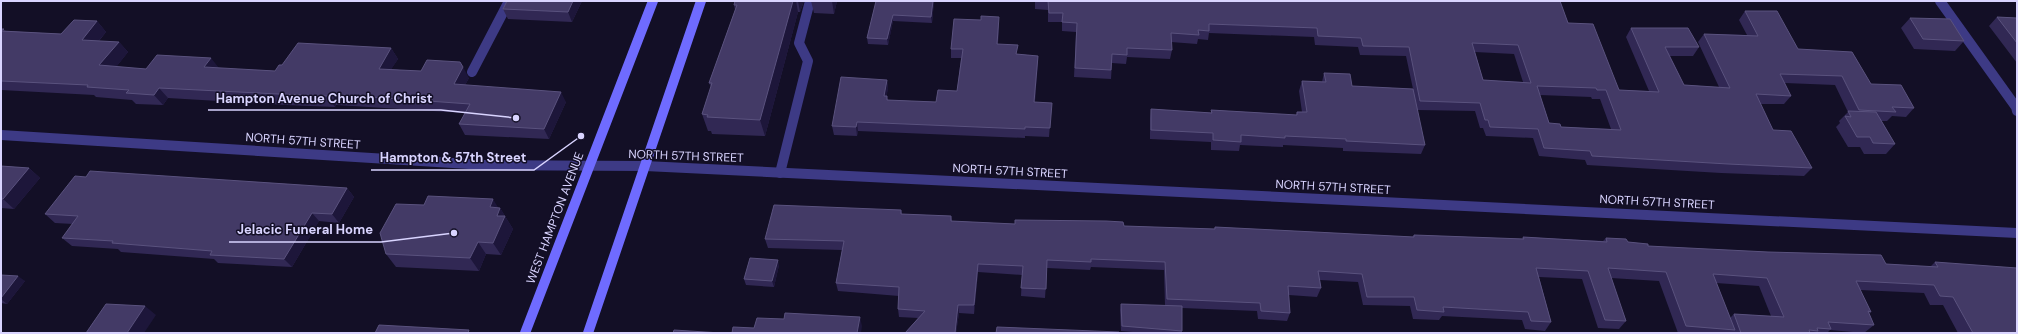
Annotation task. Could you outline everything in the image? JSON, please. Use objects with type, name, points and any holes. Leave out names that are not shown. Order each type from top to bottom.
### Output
[{"type":"main road","name":"WEST HAMPTON AVENUE","points":[[524,333],[653,1]]},
{"type":"main road","points":[[588,333],[701,1]]},
{"type":"street","points":[[472,72],[509,1]]},
{"type":"street","points":[[780,173],[808,61],[808,58],[799,43],[810,1]]},
{"type":"street","points":[[1940,1],[2017,111]]},
{"type":"street","name":"NORTH 57TH STREET","points":[[1,135],[485,165],[645,166],[2017,233]]},
{"type":"building","points":[[507,1],[573,1],[568,12],[503,9]]},
{"type":"building","points":[[735,1],[793,1],[760,120],[707,117],[708,115],[702,114],[712,83],[709,83],[737,5],[734,5]]},
{"type":"building","points":[[876,1],[933,1],[931,17],[893,15],[887,39],[867,38]]},
{"type":"building","points":[[1048,1],[1560,1],[1568,23],[1593,24],[1619,90],[1659,92],[1631,28],[1688,28],[1699,47],[1665,47],[1684,85],[1730,88],[1704,34],[1758,36],[1745,11],[1777,11],[1798,49],[1852,52],[1871,84],[1901,85],[1914,108],[1892,107],[1896,112],[1859,110],[1842,76],[1780,74],[1791,96],[1756,94],[1773,130],[1791,131],[1812,168],[1592,156],[1590,151],[1544,148],[1538,129],[1490,127],[1488,120],[1485,120],[1480,103],[1420,101],[1409,47],[1363,46],[1361,38],[1318,36],[1317,28],[1209,24],[1209,31],[1198,30],[1199,35],[1171,33],[1172,50],[1127,48],[1127,55],[1112,54],[1111,70],[1075,68],[1077,23],[1062,22],[1063,13],[1049,13]],"holes":[[[1472,43],[1518,45],[1531,83],[1483,80]],[[1537,86],[1596,88],[1597,90],[1606,90],[1621,130],[1561,127],[1560,124],[1549,123]]]},
{"type":"building","points":[[981,16],[999,17],[997,44],[1018,45],[1016,54],[1038,56],[1034,102],[1052,103],[1050,128],[1025,127],[1025,129],[857,122],[856,127],[832,126],[841,77],[887,80],[884,96],[887,96],[887,100],[936,102],[938,90],[957,91],[963,49],[951,49],[954,19],[981,20]]},
{"type":"building","points":[[1997,17],[2017,18],[2017,43]]},
{"type":"building","points":[[1910,18],[1950,19],[1964,41],[1923,39]]},
{"type":"building","points":[[74,20],[97,21],[82,40],[119,42],[99,65],[146,69],[157,55],[211,58],[204,67],[275,71],[279,65],[282,65],[298,43],[391,48],[379,69],[421,71],[427,60],[460,62],[463,67],[454,84],[561,92],[544,129],[459,124],[470,104],[329,94],[327,96],[159,88],[154,95],[126,93],[129,90],[87,87],[88,85],[1,81],[1,31],[61,34]]},
{"type":"building","points":[[1324,73],[1350,74],[1352,86],[1413,89],[1425,145],[1346,141],[1346,139],[1285,136],[1285,138],[1241,135],[1241,142],[1213,140],[1213,133],[1151,130],[1151,109],[1212,113],[1211,110],[1297,115],[1297,112],[1307,112],[1302,81],[1326,82]]},
{"type":"building","points":[[1848,111],[1876,112],[1895,144],[1873,143],[1870,137],[1857,137],[1845,116],[1851,117]]},
{"type":"building","points":[[1,166],[29,168],[3,199],[1,199]]},
{"type":"building","points":[[90,171],[347,188],[332,214],[312,213],[284,259],[210,255],[212,251],[112,243],[113,241],[62,238],[78,216],[45,214],[75,176],[86,177]]},
{"type":"building","points":[[428,196],[493,199],[490,207],[500,208],[497,216],[505,216],[493,243],[478,242],[470,258],[386,254],[380,233],[396,204],[424,205]]},
{"type":"building","points":[[774,205],[901,210],[901,214],[951,216],[951,221],[1015,224],[1015,220],[1106,221],[1123,222],[1124,226],[1215,229],[1215,227],[1414,237],[1414,235],[1524,239],[1523,237],[1607,242],[1606,238],[1626,239],[1628,242],[1648,244],[1648,246],[1768,252],[1881,255],[1886,264],[1938,267],[1935,262],[2017,268],[2017,333],[1973,333],[1953,297],[1940,296],[1934,285],[1856,281],[1871,312],[1868,311],[1874,325],[1828,322],[1831,329],[1817,328],[1818,331],[1809,330],[1810,333],[1741,333],[1734,314],[1784,317],[1767,278],[1713,274],[1735,330],[1686,326],[1666,272],[1608,268],[1626,321],[1605,320],[1588,271],[1536,268],[1551,322],[1531,321],[1528,312],[1443,307],[1444,312],[1417,310],[1414,297],[1367,297],[1362,274],[1318,271],[1321,288],[1288,286],[1290,313],[1261,311],[1260,303],[1167,299],[1165,262],[1091,259],[1091,262],[1047,260],[1046,289],[1021,288],[1023,266],[978,264],[974,305],[958,305],[955,333],[905,333],[925,311],[898,309],[899,287],[836,283],[844,241],[765,239]]},
{"type":"building","points":[[750,258],[778,260],[772,281],[744,279]]},
{"type":"building","points":[[1,275],[18,276],[1,298]]},
{"type":"building","points":[[106,304],[145,306],[127,333],[86,333]]},
{"type":"building","points":[[1121,304],[1182,306],[1182,331],[1122,326]]},
{"type":"building","points":[[785,313],[860,317],[857,333],[732,333],[733,327],[754,328],[757,318],[784,319]]},
{"type":"building","points":[[379,325],[469,330],[468,333],[375,333]]},
{"type":"building","points":[[997,327],[1119,332],[1119,333],[996,333]]},
{"type":"building","points":[[674,330],[721,333],[673,333]]},
{"type":"place","name":"Hampton Avenue Church of Christ","points":[[516,118]]},
{"type":"place","name":"Hampton & 57th Street","points":[[581,136]]},
{"type":"place","name":"Jelacic Funeral Home","points":[[454,233]]}]
